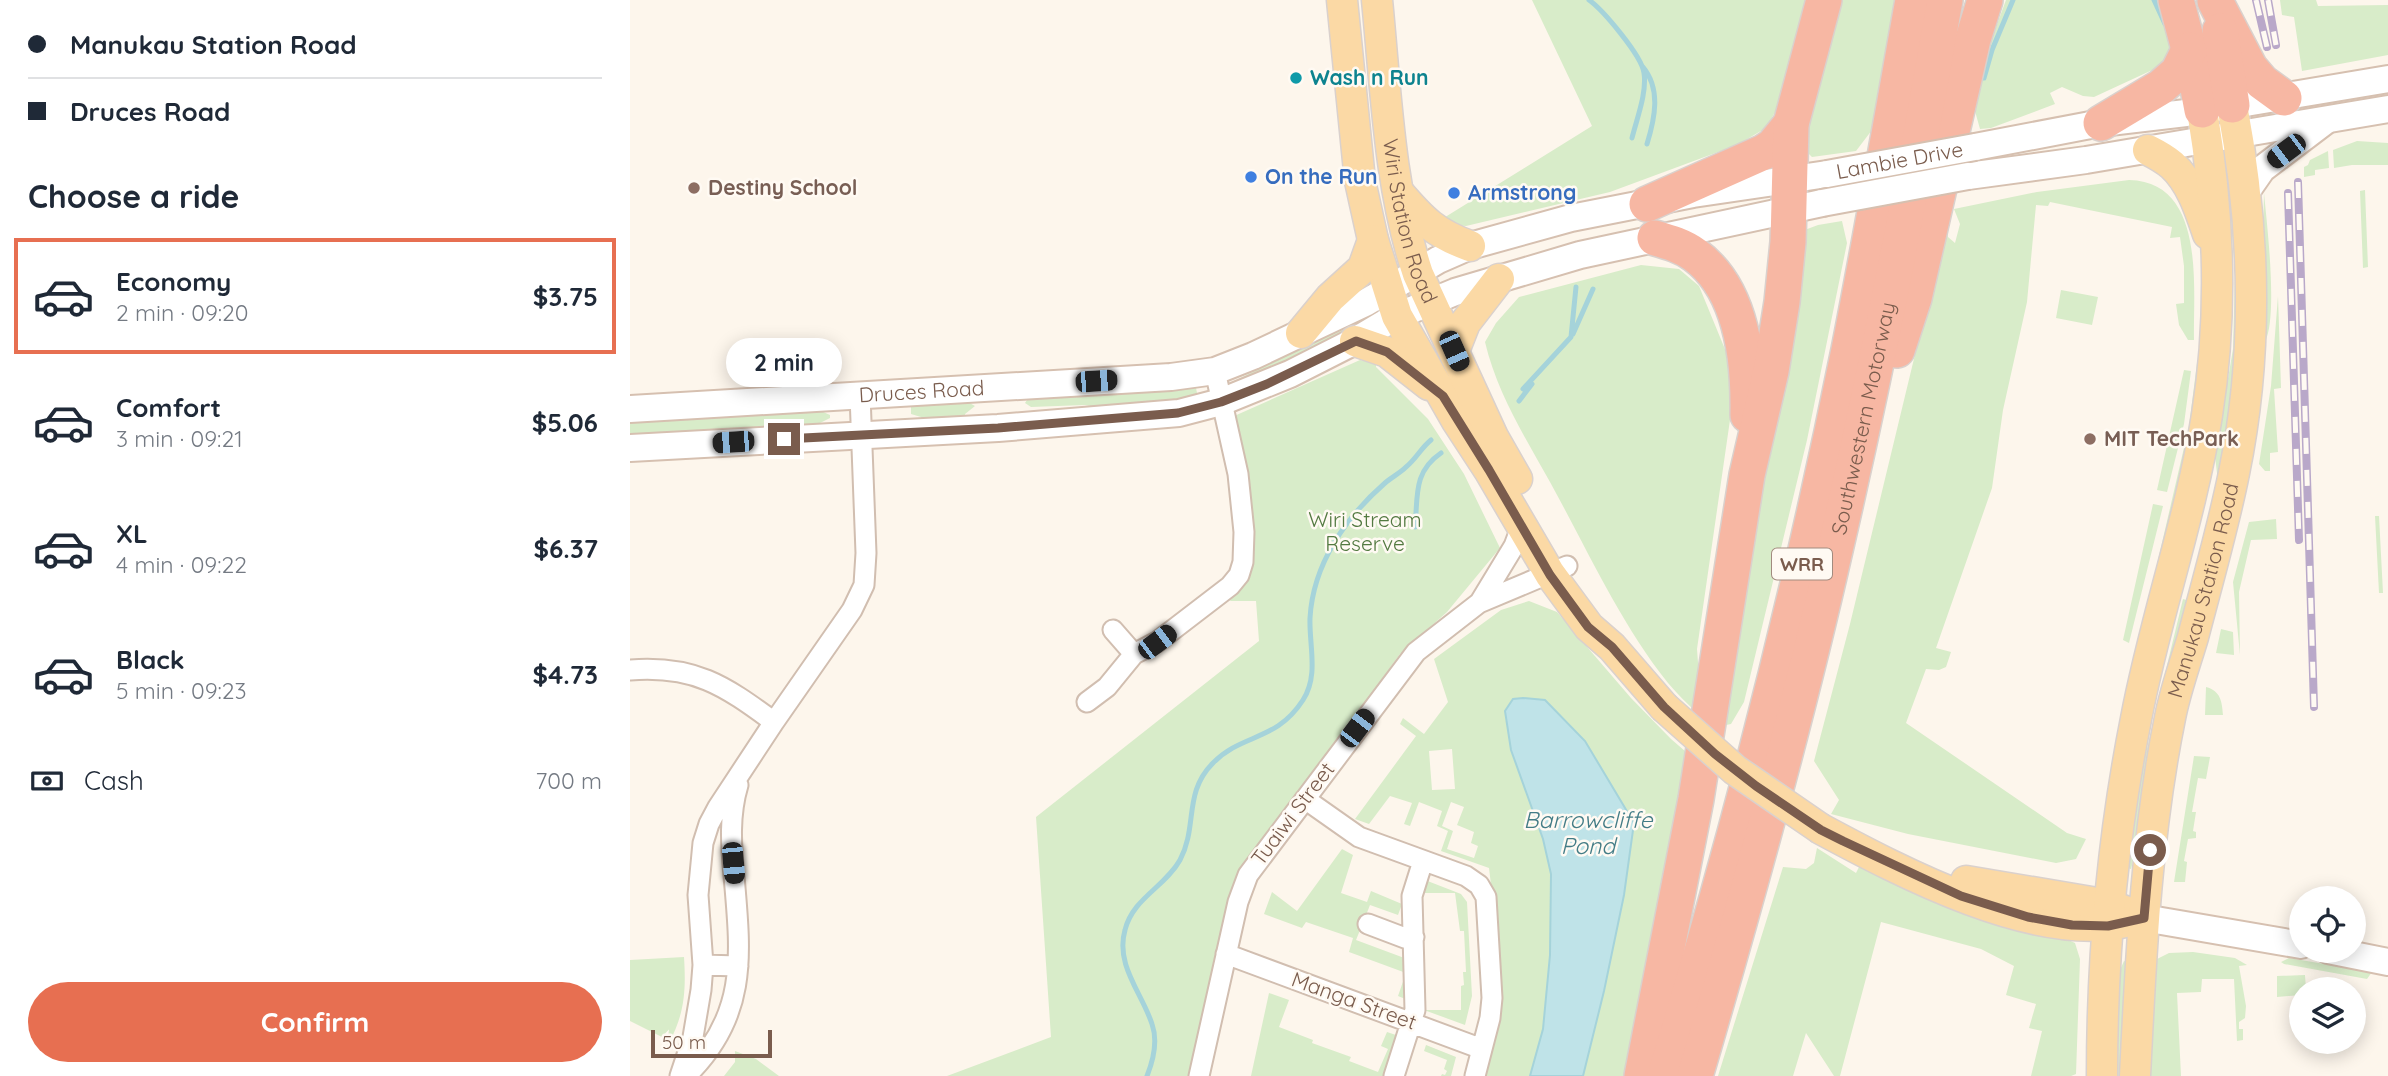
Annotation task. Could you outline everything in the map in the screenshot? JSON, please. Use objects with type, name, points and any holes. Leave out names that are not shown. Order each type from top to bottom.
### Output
[{"type":"highway","points":[[1642,1076],[1696,799],[1747,475],[1773,360],[1800,198],[1791,124],[1824,0]]},
{"type":"highway","name":"Southwestern Motorway","points":[[1665,1076],[1726,866],[1818,496],[1867,259],[1913,0]]},
{"type":"highway","name":"Southwestern Motorway","points":[[1695,1076],[1750,883],[1835,551],[1922,129],[1945,0]]},
{"type":"highway","points":[[1835,551],[1914,298],[1973,39],[1985,0]]},
{"type":"highway","points":[[2176,0],[2189,50],[2220,122]]},
{"type":"highway","points":[[2215,1],[2220,122]]},
{"type":"highway","points":[[2215,1],[2250,68],[2262,82],[2284,97]]},
{"type":"highway","points":[[2101,123],[2161,87],[2178,72],[2189,50]]},
{"type":"highway","points":[[1647,204],[1764,152],[1773,146],[1791,124]]},
{"type":"highway","points":[[1655,238],[1687,250],[1711,270],[1726,293],[1735,316],[1744,341],[1748,371],[1747,475]]},
{"type":"main road","name":"Wiri Station Road","points":[[1342,0],[1358,161],[1373,240],[1393,303],[1443,396],[1522,525],[1558,570],[1612,647],[1664,707],[1735,770],[1821,830],[1892,865],[2109,916],[2144,918]]},
{"type":"main road","name":"Wiri Station Road","points":[[1377,0],[1394,159],[1404,224],[1418,274],[1558,570]]},
{"type":"main road","name":"Lambie Drive","points":[[1393,303],[1431,301],[1542,265],[1655,238],[1800,198],[2148,149],[2284,97],[2388,79]]},
{"type":"main road","name":"Lambie Drive","points":[[1393,303],[1418,274],[1438,260],[1470,246],[1571,218],[1693,194],[1800,198],[1827,174],[2101,123],[2326,121],[2388,109]]},
{"type":"main road","points":[[2246,192],[2262,169],[2326,121]]},
{"type":"main road","name":"Manukau Station Road","points":[[2135,1076],[2144,918],[2157,790],[2170,716],[2228,499],[2243,425],[2252,351],[2252,284],[2246,192],[2220,122]]},
{"type":"main road","name":"Manukau Station Road","points":[[2102,1076],[2109,916],[2120,807],[2136,717],[2203,437],[2212,376],[2217,260],[2214,190],[2220,122]]},
{"type":"main road","points":[[2148,149],[2171,164],[2182,177],[2201,213],[2217,260]]},
{"type":"main road","points":[[1399,192],[1426,224],[1448,238],[1470,246]]},
{"type":"main road","points":[[1301,333],[1330,298],[1359,272],[1367,260],[1373,240]]},
{"type":"main road","points":[[1454,351],[1465,323],[1499,279]]},
{"type":"main road","name":"Druces Road","points":[[630,409],[1171,377],[1215,371],[1301,333],[1393,303]]},
{"type":"main road","name":"Druces Road","points":[[630,449],[998,428],[1178,413],[1221,402],[1290,374],[1356,341],[1393,303]]},
{"type":"main road","points":[[1356,341],[1387,352],[1443,396]]},
{"type":"main road","points":[[995,387],[998,428]]},
{"type":"main road","points":[[2203,437],[2215,484],[2219,492],[2228,499]]},
{"type":"main road","points":[[2172,568],[2202,510],[2213,501],[2228,499]]},
{"type":"main road","points":[[2144,918],[2289,944]]},
{"type":"main road","points":[[2366,958],[2388,962]]},
{"type":"street","points":[[1087,702],[1115,679],[1134,654],[1157,642],[1230,586],[1239,575],[1243,562],[1244,532],[1238,474],[1215,371]]},
{"type":"street","points":[[680,1076],[694,1037],[704,965],[698,895],[703,843],[718,807],[852,610],[864,585],[866,553],[860,395]]},
{"type":"street","name":"Tuaiwi Street","points":[[1479,603],[1514,546],[1522,525]]},
{"type":"street","name":"Tuaiwi Street","points":[[1199,1076],[1244,882],[1409,660],[1479,603],[1558,570]]},
{"type":"street","points":[[1114,630],[1134,654]]},
{"type":"street","points":[[630,670],[659,668],[686,671],[724,688],[774,722]]},
{"type":"street","points":[[686,1076],[710,1050],[730,1013],[738,966],[731,839],[733,803],[743,771]]},
{"type":"street","points":[[1305,799],[1359,837],[1466,876],[1479,885],[1486,897],[1492,998],[1475,1076]]},
{"type":"street","points":[[1394,1076],[1415,1010],[1412,896],[1423,861]]},
{"type":"street","points":[[1368,924],[1405,938],[1414,937]]},
{"type":"street","name":"Manga Street","points":[[1226,954],[1482,1049]]},
{"type":"street","points":[[704,965],[738,966]]},
{"type":"green space","points":[[1532,0],[1810,0],[1778,107],[1766,128],[1737,145],[1610,192],[1466,226],[1454,225],[1442,219],[1592,126]]},
{"type":"green space","points":[[1836,0],[1895,0],[1872,130],[1856,151],[1812,157],[1806,151],[1806,110]]},
{"type":"green space","points":[[2006,0],[2164,0],[2178,50],[2161,66],[2094,97],[2083,96],[2062,87],[2050,93],[2055,104],[1991,128],[1980,129],[1973,104],[1979,73]]},
{"type":"green space","points":[[2280,0],[2316,0],[2318,6],[2388,5],[2388,55],[2302,71],[2294,17],[2282,15]]},
{"type":"green space","points":[[2357,141],[2388,143],[2388,165],[2334,168],[2333,150]]},
{"type":"green space","points":[[2328,151],[2329,168],[2315,170],[2315,175],[2304,177],[2304,167],[2310,160]]},
{"type":"green space","points":[[2129,180],[2154,185],[2171,198],[2183,217],[2190,240],[2193,266],[2194,340],[2188,340],[2179,325],[2176,304],[2184,303],[2184,266],[2180,237],[2170,238],[2172,227],[2050,202],[2048,206],[2036,205],[2027,302],[2003,410],[1992,488],[1936,648],[1951,652],[1946,667],[1939,670],[1926,669],[1906,723],[2067,833],[2086,839],[2076,859],[2056,863],[1908,834],[1831,814],[1839,800],[1814,761],[1850,624],[1946,226],[1948,237],[1955,243],[1960,224],[1954,209],[2037,192]]},
{"type":"green space","points":[[2228,183],[2234,183],[2243,348],[2218,482],[2215,456],[2233,349],[2235,272]]},
{"type":"green space","points":[[2365,190],[2368,267],[2363,268],[2360,191]]},
{"type":"green space","points":[[2264,193],[2271,292],[2269,329],[2265,342],[2266,280]]},
{"type":"green space","points":[[1842,221],[1847,243],[1807,440],[1744,702],[1731,724],[1721,726],[1802,231]]},
{"type":"green space","points":[[1641,265],[1679,269],[1699,286],[1729,359],[1731,413],[1697,649],[1698,714],[1668,683],[1619,611],[1513,414],[1490,361],[1485,342],[1496,323],[1519,297]]},
{"type":"green space","points":[[2061,290],[2098,297],[2092,325],[2056,318]]},
{"type":"green space","points":[[2278,296],[2281,388],[2274,389],[2278,452],[2270,453],[2270,471],[2265,471],[2259,464],[2271,386]]},
{"type":"green space","points":[[1372,315],[1374,317],[1236,388],[1234,381]]},
{"type":"green space","name":"Wiri Stream Reserve","points":[[1360,360],[1376,363],[1376,367],[1428,419],[1464,474],[1500,548],[1447,612],[1400,654],[1240,875],[1191,1076],[947,1076],[1051,1037],[1036,817],[1259,641],[1256,601],[1230,601],[1239,586],[1232,417]]},
{"type":"green space","points":[[2197,363],[2201,366],[2201,384],[2160,576],[2155,573],[2189,426]]},
{"type":"green space","points":[[2184,370],[2191,371],[2184,424],[2167,492],[2157,490]]},
{"type":"green space","points":[[1196,388],[1197,393],[1205,395],[1204,397],[1107,409],[1085,405],[1031,407],[1025,403],[1029,397]]},
{"type":"green space","points":[[964,400],[975,406],[965,414],[965,418],[922,421],[921,417],[911,414],[911,406],[914,403]]},
{"type":"green space","points":[[821,411],[830,415],[830,418],[813,424],[813,429],[644,437],[630,434],[630,418]]},
{"type":"green space","points":[[2153,504],[2163,506],[2129,643],[2123,640]]},
{"type":"green space","points":[[2375,516],[2379,516],[2383,593],[2379,593]]},
{"type":"green space","points":[[2276,519],[2277,539],[2251,540],[2239,592],[2240,655],[2233,582],[2249,522]]},
{"type":"green space","points":[[2183,599],[2193,602],[2156,731],[2131,869],[2127,868],[2142,769]]},
{"type":"green space","points":[[1529,601],[1557,612],[1631,698],[1693,758],[1656,939],[1624,1076],[1583,1076],[1624,895],[1634,823],[1585,741],[1545,700],[1523,698],[1529,795],[1551,874],[1550,955],[1543,1030],[1530,1076],[1480,1076],[1492,893],[1489,868],[1441,851],[1448,831],[1437,826],[1442,811],[1419,802],[1410,826],[1404,824],[1412,803],[1390,796],[1369,824],[1355,819],[1416,736],[1400,724],[1403,718],[1424,734],[1448,702],[1434,659],[1501,610]],"holes":[[[1452,749],[1455,789],[1432,790],[1429,751]],[[1451,802],[1464,807],[1457,825],[1474,832],[1471,843],[1478,846],[1474,858],[1447,849],[1453,831],[1442,826]]]},
{"type":"green space","points":[[2221,629],[2233,632],[2234,655],[2216,653]]},
{"type":"green space","points":[[2206,687],[2218,694],[2223,715],[2205,715]]},
{"type":"green space","points":[[2194,756],[2210,757],[2206,779],[2198,778],[2192,812],[2196,812],[2193,831],[2196,832],[2196,838],[2188,839],[2184,861],[2187,862],[2185,882],[2174,882]]},
{"type":"green space","points":[[1817,848],[1856,873],[1860,865],[2075,943],[2080,959],[2076,1074],[2031,1076],[2042,1031],[2029,1028],[2036,1004],[2006,995],[2014,966],[1981,949],[1881,922],[1840,1076],[1834,1076],[1806,1033],[1793,1076],[1718,1076],[1783,867],[1806,869],[1814,863]]},
{"type":"green space","points":[[1342,849],[1353,855],[1341,893],[1367,902],[1371,891],[1402,904],[1398,915],[1370,905],[1356,940],[1407,959],[1408,1000],[1398,996],[1406,973],[1349,952],[1353,938],[1306,922],[1302,928],[1264,914],[1272,892],[1297,911]]},
{"type":"green space","points":[[1425,880],[1461,894],[1467,902],[1472,996],[1465,1025],[1424,1010],[1461,1010],[1461,986],[1464,985],[1463,972],[1466,972],[1464,931],[1460,931],[1455,893],[1421,893]]},
{"type":"green space","points":[[2193,952],[2235,958],[2247,965],[2239,966],[2246,1006],[2245,1018],[2239,1022],[2239,1029],[2243,1029],[2243,1040],[2237,1041],[2234,979],[2202,979],[2201,992],[2177,993],[2181,1076],[2146,1076],[2152,973],[2157,959],[2169,953]]},
{"type":"green space","points":[[684,957],[683,1000],[679,1020],[670,1041],[630,1021],[630,960]]},
{"type":"green space","points":[[2289,958],[2289,963],[2319,963],[2372,972],[2367,979],[2281,962]]},
{"type":"green space","points":[[2124,961],[2129,963],[2127,1076],[2117,1076],[2120,970]]},
{"type":"green space","points":[[2277,976],[2305,977],[2289,977],[2289,996],[2277,997]]},
{"type":"green space","points":[[1269,993],[1289,1000],[1279,1027],[1351,1057],[1349,1061],[1378,1072],[1388,1049],[1381,1046],[1387,1032],[1399,1036],[1384,1076],[1251,1076]]},
{"type":"green space","points":[[1426,1045],[1456,1057],[1451,1076],[1441,1076],[1447,1071],[1444,1069],[1447,1060],[1424,1051]]},
{"type":"green space","points":[[735,1051],[756,1059],[779,1076],[724,1076],[735,1062]]},
{"type":"water","name":"Barrowcliffe Pond","points":[[1513,699],[1545,700],[1585,741],[1634,823],[1624,895],[1583,1076],[1530,1076],[1543,1029],[1550,955],[1551,874],[1543,839],[1511,750],[1505,711]]},
{"type":"waterway","points":[[1589,0],[1621,34],[1642,65],[1644,89],[1632,138]]},
{"type":"waterway","points":[[1984,78],[1992,50],[2013,0]]},
{"type":"waterway","points":[[2154,0],[2165,24]]},
{"type":"waterway","points":[[1643,67],[1652,85],[1655,104],[1647,144]]},
{"type":"waterway","points":[[1523,389],[1571,337],[1576,287]]},
{"type":"waterway","points":[[1573,334],[1593,289]]},
{"type":"waterway","points":[[1519,401],[1532,384]]},
{"type":"waterway","points":[[1147,1076],[1155,1037],[1148,1012],[1131,978],[1124,955],[1123,943],[1129,919],[1180,860],[1189,835],[1194,798],[1204,774],[1224,753],[1282,723],[1303,700],[1311,681],[1312,670],[1312,598],[1325,561],[1334,543],[1357,511],[1385,483],[1410,464],[1431,440]]},
{"type":"waterway","points":[[1415,527],[1421,477],[1432,460],[1441,453]]},
{"type":"railway","points":[[2256,0],[2267,47]]},
{"type":"railway","points":[[2268,0],[2276,45]]},
{"type":"railway","points":[[2298,182],[2314,707]]},
{"type":"railway","points":[[2288,193],[2299,540]]},
{"type":"place","name":"Wash n Run","points":[[1296,78]]},
{"type":"place","name":"On the Run","points":[[1251,177]]},
{"type":"place","name":"Destiny School","points":[[694,188]]},
{"type":"place","name":"Armstrong","points":[[1454,193]]},
{"type":"place","name":"MIT TechPark","points":[[2090,439]]},
{"type":"route","points":[[784,439],[998,428],[1178,413],[1221,402],[1267,384],[1356,341],[1388,353],[1443,396],[1550,575],[1588,627],[1612,647],[1664,707],[1735,770],[1821,830],[1961,896],[2028,917],[2072,925],[2108,926],[2144,918],[2150,850]]}]
